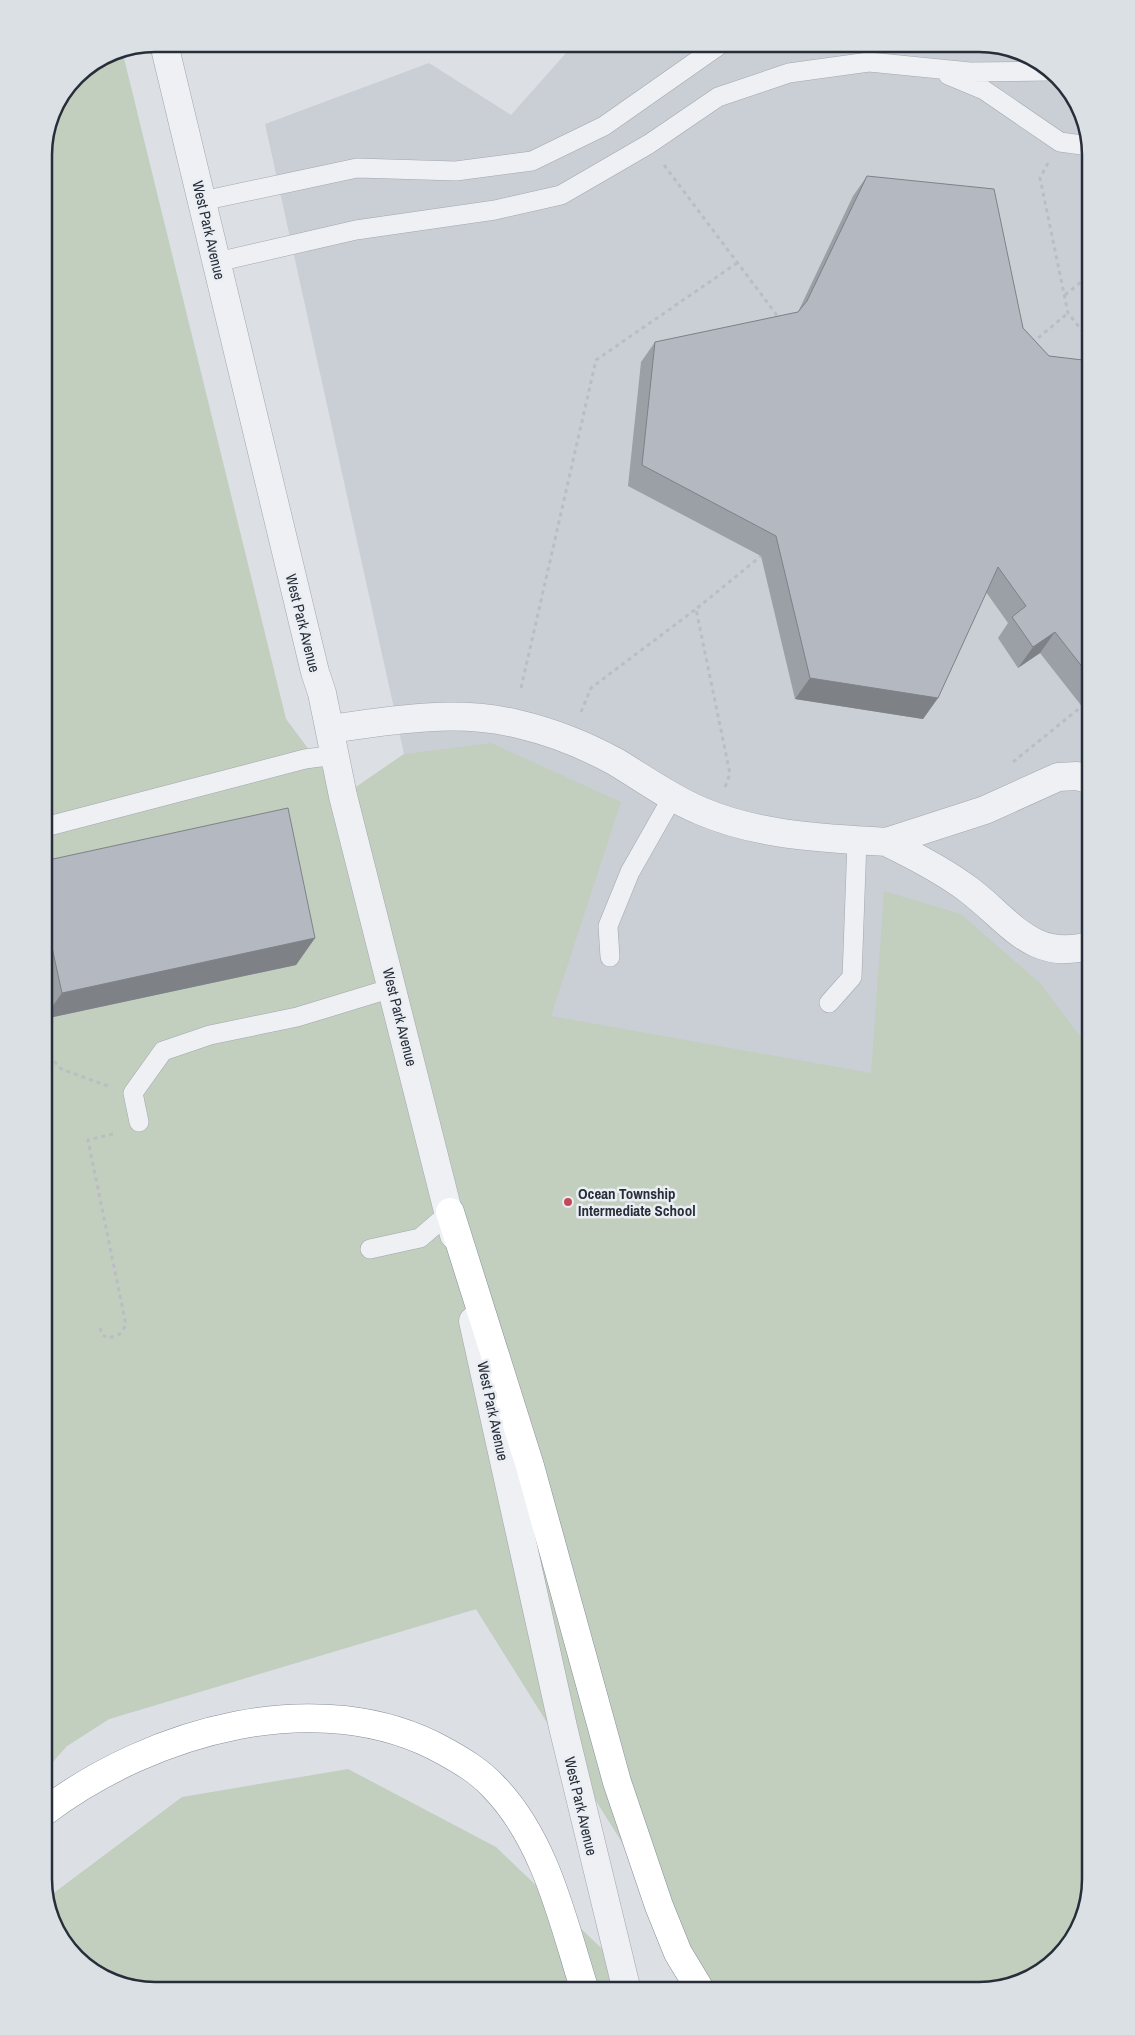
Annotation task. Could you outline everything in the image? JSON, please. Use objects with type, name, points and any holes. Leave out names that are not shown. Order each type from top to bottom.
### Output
[{"type":"highway","points":[[450,1212],[530,1466],[617,1782],[659,1906],[678,1953],[696,1982]]},
{"type":"highway","points":[[52,1806],[92,1778],[132,1758],[174,1742],[217,1730],[255,1723],[331,1719],[370,1723],[402,1731],[422,1739],[466,1763],[493,1786],[519,1819],[552,1888],[582,1982]]},
{"type":"street","name":"West Park Avenue","points":[[166,53],[392,988],[450,1212],[563,1727],[625,1982]]},
{"type":"street","points":[[330,729],[403,718],[473,717],[516,724],[568,740],[616,762],[672,798],[715,816],[770,832],[794,836],[857,841],[886,842],[985,810],[1058,777],[1082,777]]},
{"type":"street","points":[[886,842],[924,861],[970,891],[1019,934],[1039,945],[1055,950],[1082,948]]},
{"type":"lane","points":[[202,201],[357,168],[456,171],[532,161],[604,126],[708,53]]},
{"type":"lane","points":[[216,262],[356,230],[495,210],[561,195],[649,144],[718,97],[789,73],[869,62],[970,72],[1038,71]]},
{"type":"lane","points":[[930,68],[984,90],[1060,142],[1082,145]]},
{"type":"lane","points":[[53,825],[305,759],[335,755]]},
{"type":"lane","points":[[610,956],[608,926],[630,872],[672,798]]},
{"type":"lane","points":[[829,1003],[852,977],[857,841]]},
{"type":"lane","points":[[139,1122],[133,1093],[163,1051],[210,1035],[296,1017],[392,988]]},
{"type":"lane","points":[[370,1250],[420,1238],[450,1212]]},
{"type":"path","points":[[1060,142],[1040,178],[1068,313],[1082,331]]},
{"type":"path","points":[[649,144],[781,321]]},
{"type":"path","points":[[521,688],[596,360],[737,263]]},
{"type":"path","points":[[1065,296],[1082,282]]},
{"type":"path","points":[[1031,344],[1068,313]]},
{"type":"path","points":[[568,740],[591,688],[696,609],[761,556]]},
{"type":"path","points":[[696,609],[730,774],[715,816]]},
{"type":"path","points":[[1012,763],[1081,708]]},
{"type":"path","points":[[52,1059],[61,1069],[133,1093]]},
{"type":"path","points":[[100,1328],[102,1335],[109,1338],[120,1334],[126,1324],[88,1140],[117,1134],[117,1124]]},
{"type":"shaded area","name":"Ocean Township Intermediate School","points":[[566,53],[986,53],[1000,54],[1013,58],[1037,70],[1047,78],[1069,104],[1081,135],[1082,1893],[1072,1925],[1057,1947],[1031,1969],[1000,1981],[709,1982],[476,1609],[109,1719],[67,1746],[286,719],[343,796],[404,754],[265,124],[429,63],[511,115]]},
{"type":"green space","points":[[124,58],[286,719],[343,796],[404,754],[491,743],[621,802],[551,1016],[871,1073],[884,891],[961,914],[1041,984],[1082,1039],[1082,1893],[1072,1925],[1057,1947],[1031,1969],[1000,1981],[709,1982],[476,1609],[109,1719],[67,1746],[52,1763],[53,142],[60,116],[74,93],[98,70]]},
{"type":"green space","points":[[348,1769],[496,1847],[637,1982],[149,1982],[135,1981],[116,1975],[93,1961],[74,1942],[60,1919],[53,1893],[182,1797]]},
{"type":"building","points":[[867,176],[994,189],[1023,328],[1049,356],[1082,360],[1082,666],[1055,632],[1033,647],[1012,617],[1026,606],[998,567],[938,698],[810,678],[776,536],[642,465],[655,342],[798,312],[807,301]]},
{"type":"building","points":[[288,808],[315,938],[62,993],[53,950],[53,859]]},
{"type":"place","name":"Ocean Township Intermediate School","points":[[568,1202]]}]
